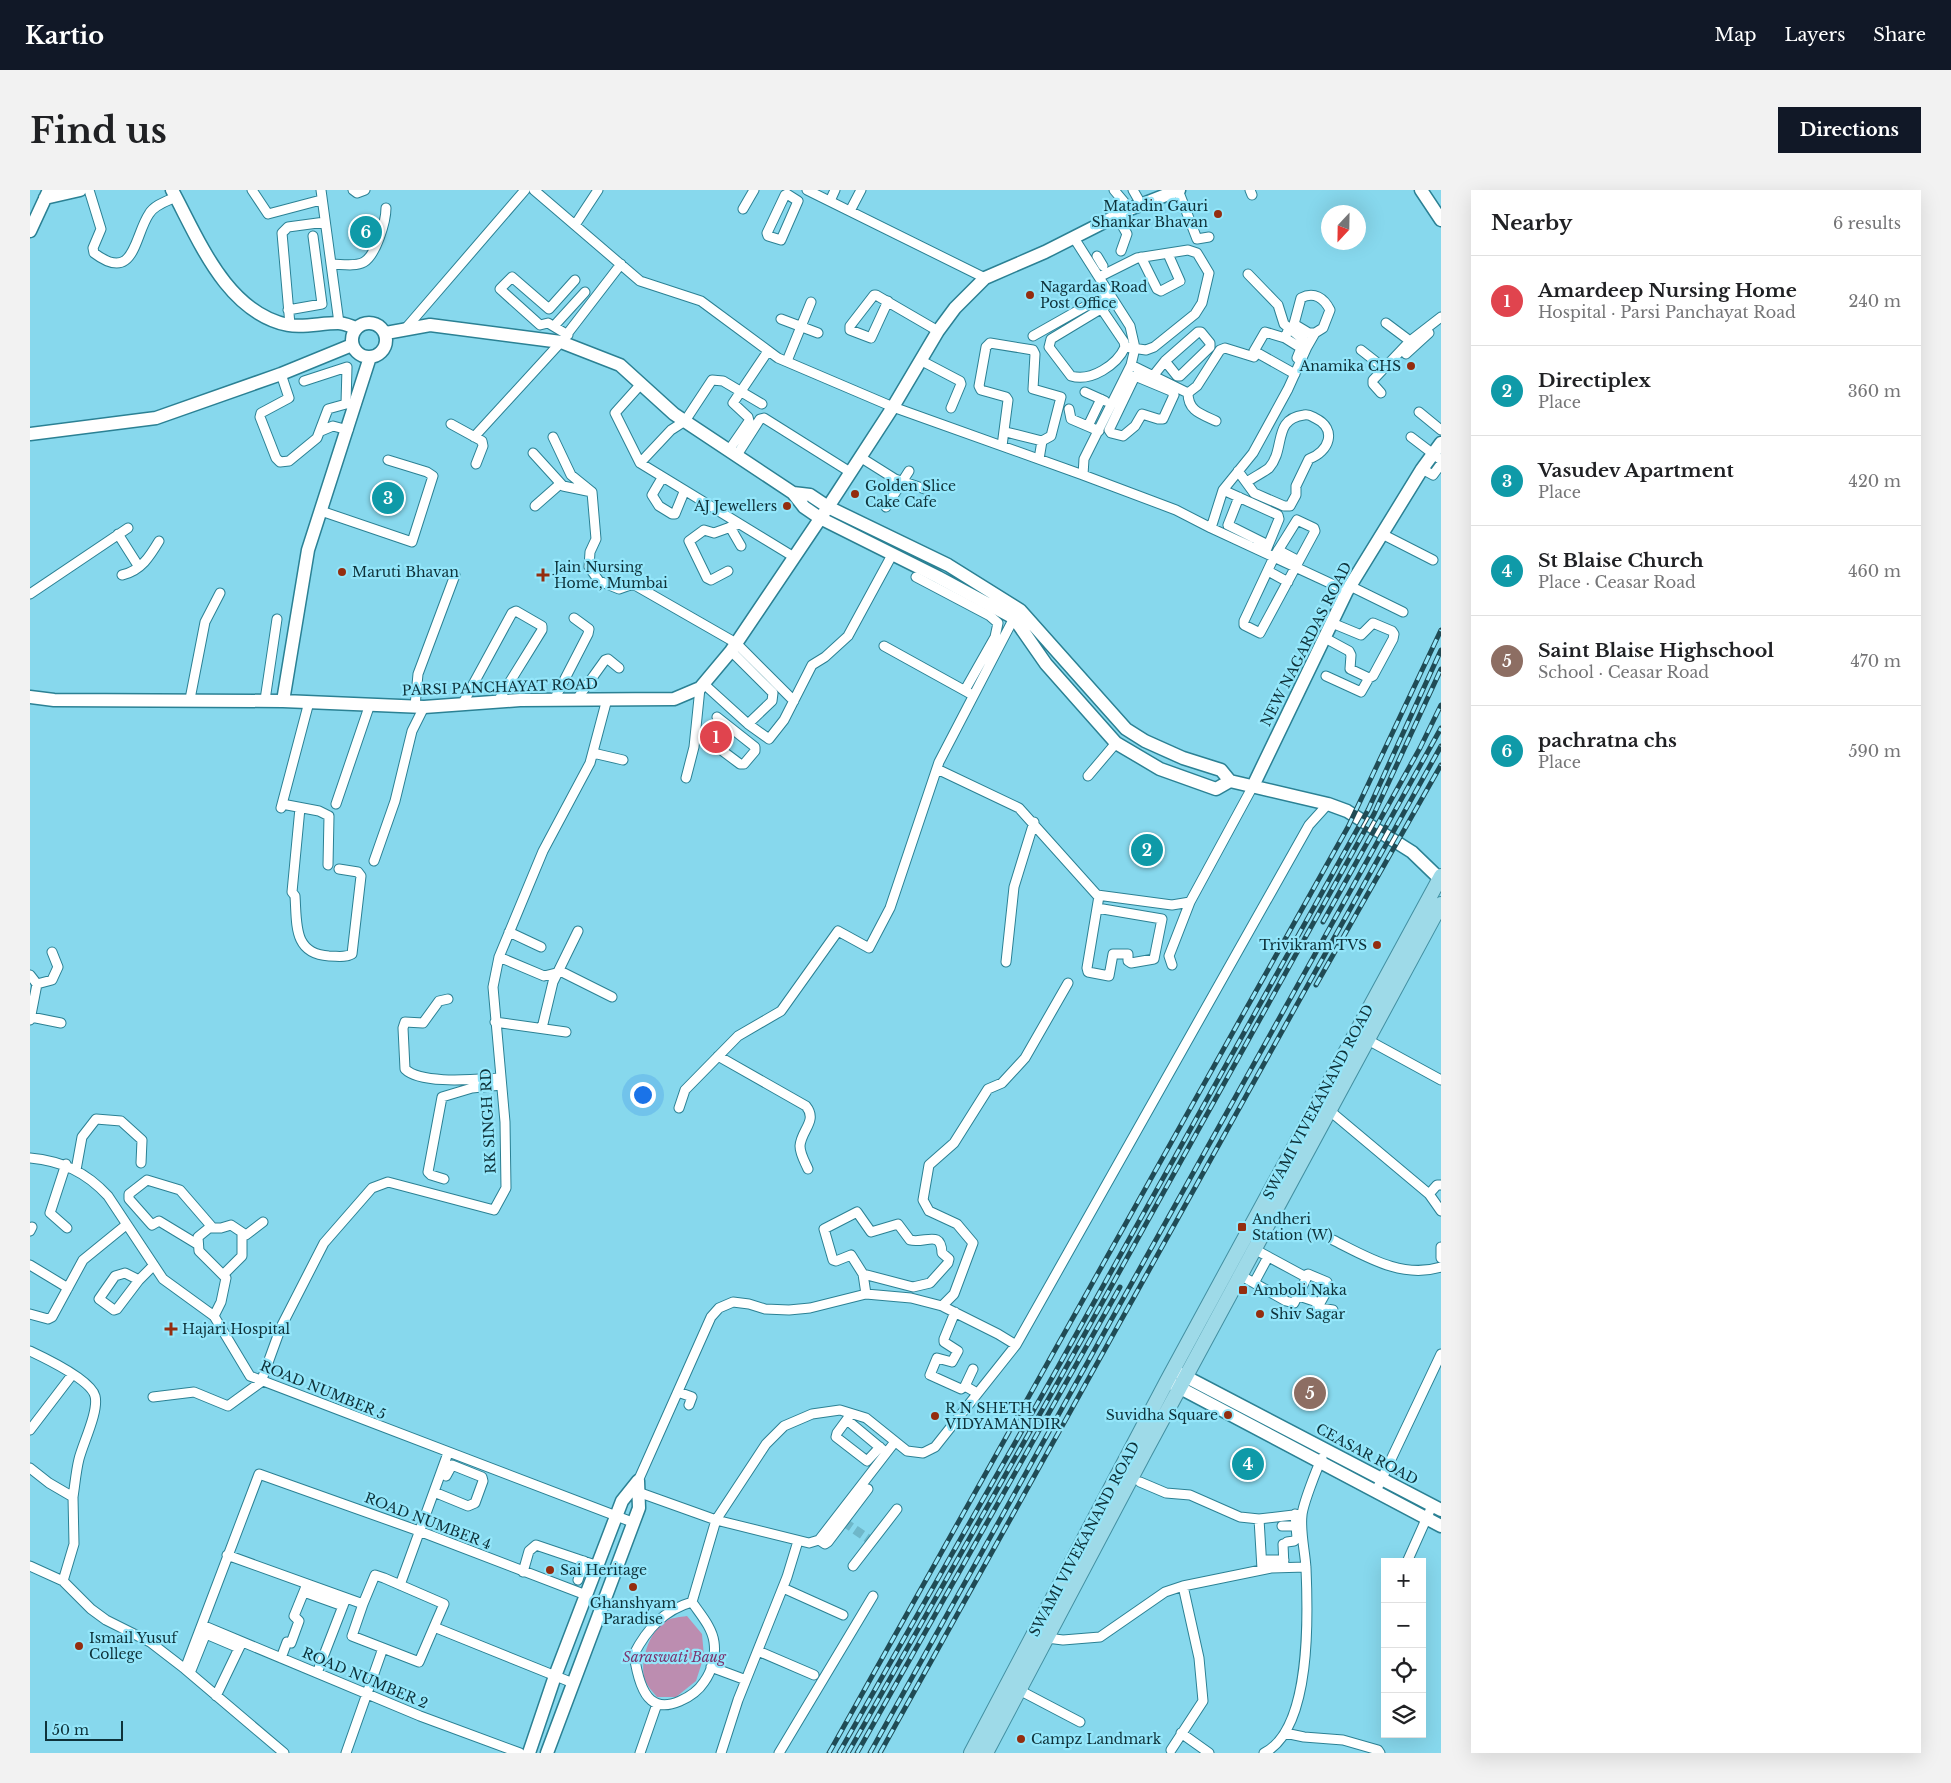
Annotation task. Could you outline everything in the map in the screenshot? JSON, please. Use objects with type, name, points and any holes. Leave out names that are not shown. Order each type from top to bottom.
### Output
[{"type":"main road","points":[[30,231],[47,194],[80,190]]},
{"type":"main road","points":[[985,278],[1074,238],[1164,193],[1179,190]]},
{"type":"main road","points":[[1421,190],[1441,220]]},
{"type":"main road","points":[[174,194],[205,254],[237,297],[270,320],[290,325],[339,323],[356,328]]},
{"type":"main road","name":"PARSI PANCHAYAT ROAD","points":[[30,697],[54,700],[265,700],[420,706],[498,701],[674,699],[703,686],[734,647],[893,407],[938,330],[955,308],[985,278]]},
{"type":"main road","points":[[372,322],[378,324],[386,333],[387,339],[384,350],[380,354],[370,357],[359,354],[352,344],[353,333],[356,328],[361,324],[372,322]]},
{"type":"main road","points":[[386,333],[430,325],[564,338],[620,365],[674,414],[793,494],[804,507],[820,518],[971,601],[1017,614],[1046,664],[1116,743],[1160,769],[1216,789],[1230,781]]},
{"type":"main road","points":[[30,434],[156,418],[280,374],[352,344]]},
{"type":"main road","points":[[283,701],[308,550],[348,430],[351,404],[370,357]]},
{"type":"main road","name":"NEW NAGARDAS ROAD","points":[[1253,786],[1349,588],[1422,469],[1439,454]]},
{"type":"main road","points":[[793,494],[810,495],[828,507],[948,565],[1017,614],[1126,729],[1145,741],[1183,758],[1221,770],[1230,781],[1328,804],[1347,811],[1412,852],[1440,878]]},
{"type":"main road","points":[[1216,789],[1221,770]]},
{"type":"main road","name":"SWAMI VIVEKANAND ROAD","points":[[986,1753],[1130,1478],[1170,1375],[1440,878]]},
{"type":"main road","name":"SWAMI VIVEKANAND ROAD","points":[[971,1753],[1183,1383],[1330,1111],[1366,1039],[1441,904]]},
{"type":"main road","name":"CEASAR ROAD","points":[[1170,1375],[1379,1486],[1441,1526]]},
{"type":"main road","name":"CEASAR ROAD","points":[[1379,1486],[1437,1508]]},
{"type":"main road","points":[[529,1753],[555,1676],[618,1516],[622,1501],[636,1488]]},
{"type":"main road","points":[[547,1753],[638,1508],[636,1488]]},
{"type":"street","points":[[89,190],[101,229],[93,248],[94,253],[112,263],[125,261],[132,255],[149,213],[174,194]]},
{"type":"street","points":[[252,190],[268,214],[321,195],[339,323]]},
{"type":"street","points":[[353,190],[357,193],[365,190]]},
{"type":"street","points":[[406,328],[525,190]]},
{"type":"street","points":[[575,225],[598,190]]},
{"type":"street","points":[[743,210],[754,190]]},
{"type":"street","points":[[806,190],[985,278]]},
{"type":"street","points":[[830,202],[835,190]]},
{"type":"street","points":[[850,211],[861,190]]},
{"type":"street","points":[[1114,190],[1136,207]]},
{"type":"street","points":[[1132,190],[1136,207]]},
{"type":"street","points":[[1179,190],[1197,239],[1209,237]]},
{"type":"street","points":[[539,192],[640,281],[701,301],[768,351],[788,362],[893,407],[1176,510],[1211,528],[1267,549],[1402,612]]},
{"type":"street","points":[[792,193],[798,201],[779,241],[768,236],[767,233],[785,195],[792,193]]},
{"type":"street","points":[[332,264],[365,262],[371,255],[384,225],[386,208]]},
{"type":"street","points":[[1117,216],[1127,234],[1121,251]]},
{"type":"street","points":[[290,325],[281,236],[288,227],[325,222]]},
{"type":"street","points":[[288,310],[322,304],[313,236]]},
{"type":"street","points":[[1074,238],[1100,270]]},
{"type":"street","points":[[1100,270],[1141,257],[1191,250],[1197,253],[1206,265],[1209,273],[1202,303],[1195,314],[1154,347],[1146,350],[1130,348],[1099,373],[1087,378],[1071,376],[1049,347],[1051,338],[1114,301]]},
{"type":"street","points":[[1141,257],[1157,289],[1161,291],[1180,281],[1168,254]]},
{"type":"street","points":[[1083,475],[1084,459],[1128,381],[1131,365],[1130,326],[1109,293],[1097,256]]},
{"type":"street","points":[[474,437],[564,338],[621,264]]},
{"type":"street","points":[[1248,274],[1278,305],[1280,316],[1305,341],[1307,346]]},
{"type":"street","points":[[564,338],[554,326],[548,323],[540,325],[500,289],[512,277],[549,309],[575,280]]},
{"type":"street","points":[[554,326],[585,292]]},
{"type":"street","points":[[1033,336],[1109,293]]},
{"type":"street","points":[[1211,528],[1223,490],[1253,453],[1307,346],[1315,333],[1323,328],[1330,310],[1324,300],[1312,294],[1301,298],[1293,320],[1293,328],[1285,338]]},
{"type":"street","points":[[888,301],[871,338],[850,330],[850,326],[871,296],[876,295],[888,301],[938,330]]},
{"type":"street","points":[[788,362],[811,302]]},
{"type":"street","points":[[1101,308],[1130,348]]},
{"type":"street","points":[[1381,393],[1373,384],[1373,380],[1410,341],[1441,317]]},
{"type":"street","points":[[781,319],[818,332]]},
{"type":"street","points":[[1386,323],[1410,341]]},
{"type":"street","points":[[1406,354],[1441,324]]},
{"type":"street","points":[[1293,328],[1315,333]]},
{"type":"street","points":[[1153,376],[1165,361],[1198,332],[1201,332],[1210,342],[1210,347],[1180,376],[1165,361]]},
{"type":"street","points":[[1265,332],[1285,338],[1300,348],[1293,373],[1254,351],[1265,332]]},
{"type":"street","points":[[1002,446],[1006,432],[1008,400],[1006,397],[981,390],[979,386],[986,347],[990,343],[1033,350],[1035,354],[1033,389],[1060,397],[1051,436],[1042,441],[1006,432]]},
{"type":"street","points":[[1188,393],[1198,386],[1220,350],[1225,348],[1254,357]]},
{"type":"street","points":[[1361,350],[1384,368]]},
{"type":"street","points":[[733,453],[749,421],[748,417],[733,405],[768,351]]},
{"type":"street","points":[[920,360],[960,381],[961,384],[951,408]]},
{"type":"street","points":[[1131,365],[1188,393]]},
{"type":"street","points":[[280,374],[289,398],[261,413],[260,417],[276,458],[280,462],[287,463],[317,438],[327,410],[351,404],[347,367],[305,381],[300,366]]},
{"type":"street","points":[[1116,403],[1109,430],[1111,433],[1121,437],[1135,426],[1142,414],[1160,420],[1163,418],[1174,396],[1171,391],[1136,376],[1128,381]]},
{"type":"street","points":[[640,463],[671,430],[685,421],[712,380],[723,381],[762,404]]},
{"type":"street","points":[[641,384],[615,413],[640,463],[684,492],[794,557]]},
{"type":"street","points":[[1085,392],[1116,403]]},
{"type":"street","points":[[1188,393],[1188,402],[1192,409],[1216,420]]},
{"type":"street","points":[[1088,426],[1101,399]]},
{"type":"street","points":[[1069,409],[1071,418],[1099,431]]},
{"type":"street","points":[[1419,412],[1441,430]]},
{"type":"street","points":[[1238,471],[1254,493],[1284,506],[1290,506],[1294,501],[1296,486],[1309,459],[1322,451],[1330,430],[1324,422],[1309,415],[1301,416],[1283,425],[1280,433],[1281,446],[1268,469],[1247,482]]},
{"type":"street","points":[[733,453],[760,419],[764,418],[850,472]]},
{"type":"street","points":[[1271,419],[1283,425]]},
{"type":"street","points":[[451,424],[483,443],[476,464]]},
{"type":"street","points":[[321,431],[333,426],[348,430]]},
{"type":"street","points":[[553,437],[571,475],[592,492],[596,540],[590,552],[589,567],[599,581],[619,589],[633,584],[734,647],[794,700]]},
{"type":"street","points":[[1411,437],[1439,454]]},
{"type":"street","points":[[1039,459],[1042,441]]},
{"type":"street","points":[[533,453],[560,484],[573,490],[592,492]]},
{"type":"street","points":[[860,457],[902,482],[924,489],[930,485]]},
{"type":"street","points":[[321,511],[412,542],[433,476],[427,472],[388,460]]},
{"type":"street","points":[[886,507],[909,471]]},
{"type":"street","points":[[662,478],[652,495],[659,506],[675,514],[684,492]]},
{"type":"street","points":[[535,506],[560,484]]},
{"type":"street","points":[[1223,490],[1278,515],[1279,519],[1267,549]]},
{"type":"street","points":[[1239,497],[1228,525],[1243,536],[1267,549]]},
{"type":"street","points":[[1297,520],[1314,528],[1298,564],[1262,632],[1260,633],[1244,625],[1244,621],[1276,553],[1297,520]]},
{"type":"street","points":[[728,571],[711,580],[708,578],[689,541],[704,530],[714,533],[739,524]]},
{"type":"street","points":[[30,594],[128,528]]},
{"type":"street","points":[[730,528],[741,546]]},
{"type":"street","points":[[118,534],[139,568]]},
{"type":"street","points":[[1382,534],[1432,560]]},
{"type":"street","points":[[122,575],[139,568],[149,558],[159,541]]},
{"type":"street","points":[[703,686],[769,739],[784,720],[812,665],[825,657],[848,636],[892,556]]},
{"type":"street","points":[[1268,571],[1288,582]]},
{"type":"street","points":[[374,861],[395,801],[420,706],[418,674],[455,575]]},
{"type":"street","points":[[916,577],[936,582]]},
{"type":"street","points":[[190,699],[204,622],[220,593]]},
{"type":"street","points":[[679,1108],[685,1090],[738,1036],[780,1011],[838,931],[869,948],[890,908],[937,769],[998,630],[998,623],[971,601]]},
{"type":"street","points":[[463,703],[512,613],[516,611],[542,626],[542,630],[498,701]]},
{"type":"street","points":[[969,693],[1017,614]]},
{"type":"street","points":[[554,700],[588,634],[589,629],[574,618]]},
{"type":"street","points":[[265,700],[277,619]]},
{"type":"street","points":[[1326,676],[1360,692],[1369,678],[1374,676],[1394,634],[1373,623],[1361,635],[1332,624]]},
{"type":"street","points":[[1325,638],[1349,651],[1351,655],[1350,669],[1369,678]]},
{"type":"street","points":[[884,646],[969,693]]},
{"type":"street","points":[[734,647],[773,693],[772,701],[748,724]]},
{"type":"street","points":[[577,699],[605,660],[608,659],[619,668]]},
{"type":"street","points":[[686,778],[694,747],[703,686]]},
{"type":"street","name":"RK SINGH RD","points":[[262,1382],[281,1327],[324,1243],[372,1188],[388,1182],[494,1210],[506,1188],[505,1122],[493,988],[499,957],[543,851],[590,763],[607,699]]},
{"type":"street","points":[[309,702],[282,806],[319,811],[329,816],[328,865]]},
{"type":"street","points":[[336,804],[370,704]]},
{"type":"street","points":[[696,731],[740,764],[744,764],[755,751],[755,747],[717,717]]},
{"type":"street","points":[[1088,776],[1116,743]]},
{"type":"street","points":[[593,753],[623,760]]},
{"type":"street","points":[[937,769],[1019,808],[1034,822],[1094,894],[1172,905],[1190,902]]},
{"type":"street","points":[[1172,965],[1169,956],[1190,902],[1253,786]]},
{"type":"street","points":[[849,1417],[866,1418],[894,1443],[907,1451],[923,1453],[935,1447],[1016,1345],[1309,825],[1328,804]]},
{"type":"street","points":[[300,808],[292,892],[295,896],[298,935],[302,944],[319,955],[347,957],[352,954],[361,876],[358,872],[340,869]]},
{"type":"street","points":[[1006,962],[1014,887],[1034,822]]},
{"type":"street","points":[[1097,908],[1160,917],[1162,920],[1154,959],[1131,963],[1128,961],[1128,954],[1113,954],[1110,974],[1107,977],[1090,973],[1087,968],[1097,908],[1099,896]]},
{"type":"street","points":[[1138,914],[1140,901]]},
{"type":"street","points":[[509,932],[541,946]]},
{"type":"street","points":[[542,1028],[547,1000],[557,972],[578,932]]},
{"type":"street","points":[[38,984],[52,980],[58,967],[52,952]]},
{"type":"street","points":[[499,957],[544,976],[557,972],[564,973],[612,997]]},
{"type":"street","points":[[30,975],[38,984]]},
{"type":"street","points":[[942,1306],[954,1294],[973,1243],[957,1224],[929,1211],[923,1200],[930,1165],[954,1143],[988,1088],[1002,1084],[1025,1058],[1068,983]]},
{"type":"street","points":[[38,984],[30,1018],[61,1023]]},
{"type":"street","points":[[448,999],[439,1001],[423,1022],[406,1022],[403,1028],[405,1069],[414,1075],[454,1080],[501,1081]]},
{"type":"street","points":[[495,1022],[566,1032]]},
{"type":"street","points":[[1366,1039],[1441,1080]]},
{"type":"street","points":[[718,1056],[806,1106],[811,1112],[811,1121],[802,1135],[800,1148],[808,1169]]},
{"type":"street","points":[[444,1179],[431,1176],[428,1172],[442,1097],[501,1081]]},
{"type":"street","points":[[1330,1111],[1429,1194],[1441,1211]]},
{"type":"street","points":[[76,1170],[82,1137],[96,1119],[121,1121],[142,1140],[141,1163]]},
{"type":"street","name":"ROAD NUMBER 5","points":[[30,1158],[66,1164],[98,1185],[152,1266],[163,1279],[214,1316],[250,1376],[632,1522]]},
{"type":"street","points":[[66,1164],[50,1213],[67,1228]]},
{"type":"street","points":[[197,1244],[159,1221],[152,1225],[128,1197],[129,1194],[145,1180],[180,1190],[212,1227]]},
{"type":"street","points":[[1429,1194],[1437,1185],[1441,1184]]},
{"type":"street","points":[[120,1216],[134,1205]]},
{"type":"street","points":[[863,1274],[913,1287],[930,1283],[948,1264],[949,1259],[942,1253],[940,1243],[934,1239],[910,1240],[898,1224],[872,1232],[856,1211],[823,1231],[833,1260],[853,1256],[863,1274],[866,1294]]},
{"type":"street","points":[[242,1235],[249,1234],[263,1222]]},
{"type":"street","points":[[30,1314],[48,1319],[55,1314],[87,1256],[126,1225]]},
{"type":"street","points":[[214,1316],[221,1302],[226,1283],[224,1274],[199,1251],[198,1237],[212,1227],[221,1228],[234,1225],[242,1235],[242,1256],[224,1274]]},
{"type":"street","points":[[1333,1240],[1389,1266],[1419,1272],[1441,1267]]},
{"type":"street","points":[[1441,1247],[1441,1258]]},
{"type":"street","points":[[1254,1249],[1304,1276],[1308,1274],[1327,1282],[1329,1287],[1320,1303],[1316,1303]]},
{"type":"street","points":[[1254,1283],[1268,1257]]},
{"type":"street","points":[[30,1265],[68,1288]]},
{"type":"street","points":[[139,1280],[125,1273],[115,1276],[99,1299],[114,1310],[117,1309],[152,1266]]},
{"type":"street","points":[[1240,1275],[1286,1301],[1294,1303],[1306,1280],[1304,1276]]},
{"type":"street","points":[[911,1298],[913,1287]]},
{"type":"street","points":[[868,1489],[842,1520],[819,1540],[809,1543],[798,1542],[716,1520],[636,1488],[711,1317],[719,1308],[733,1302],[765,1309],[789,1310],[810,1308],[866,1294],[911,1298],[942,1306],[1016,1345]]},
{"type":"street","points":[[1299,1296],[1316,1303],[1320,1308],[1333,1310]]},
{"type":"street","points":[[954,1312],[944,1342],[958,1350],[952,1362],[938,1358],[930,1375],[961,1389],[965,1386],[973,1369]]},
{"type":"street","points":[[30,1351],[91,1388],[96,1397],[95,1408],[78,1461],[73,1497],[74,1544],[62,1581]]},
{"type":"street","points":[[1379,1486],[1441,1354]]},
{"type":"street","points":[[30,1430],[72,1375]]},
{"type":"street","points":[[153,1397],[194,1392],[228,1406],[262,1382]]},
{"type":"street","points":[[965,1386],[977,1393]]},
{"type":"street","points":[[678,1392],[692,1397]]},
{"type":"street","points":[[692,1602],[716,1520],[766,1444],[784,1426],[812,1414],[840,1410],[883,1450]]},
{"type":"street","points":[[849,1417],[836,1437],[867,1461],[894,1443]]},
{"type":"street","points":[[842,1520],[883,1450]]},
{"type":"street","points":[[436,1493],[448,1453]]},
{"type":"street","points":[[1284,1564],[1285,1543],[1296,1540],[1298,1514],[1324,1456]]},
{"type":"street","points":[[468,1471],[472,1462]]},
{"type":"street","points":[[400,1584],[419,1531],[436,1493],[451,1465],[484,1478],[474,1505],[468,1506],[436,1493]]},
{"type":"street","points":[[30,1468],[49,1483],[73,1497]]},
{"type":"street","name":"ROAD NUMBER 4","points":[[228,1555],[259,1474],[419,1531],[586,1595]]},
{"type":"street","points":[[1130,1478],[1166,1493],[1190,1495],[1240,1517],[1259,1519],[1298,1514]]},
{"type":"street","points":[[1409,1558],[1427,1518],[1437,1508]]},
{"type":"street","points":[[853,1566],[871,1540],[897,1509]]},
{"type":"street","points":[[1264,1753],[1285,1732],[1296,1710],[1308,1629],[1306,1567],[1298,1514]]},
{"type":"street","points":[[1259,1519],[1262,1564]]},
{"type":"street","points":[[1282,1526],[1296,1526]]},
{"type":"street","points":[[721,1753],[746,1680],[783,1588],[798,1542]]},
{"type":"street","points":[[523,1572],[529,1551],[536,1545],[598,1566]]},
{"type":"street","points":[[188,1671],[205,1629],[228,1555],[305,1588],[344,1602],[363,1604]]},
{"type":"street","points":[[578,1580],[584,1561]]},
{"type":"street","points":[[1047,1638],[1063,1640],[1100,1637],[1165,1592],[1262,1564],[1306,1567]]},
{"type":"street","points":[[30,1566],[62,1581],[90,1609],[106,1620],[150,1642],[188,1671],[284,1753]]},
{"type":"street","points":[[374,1576],[400,1584],[444,1604],[418,1662],[352,1636],[374,1576]]},
{"type":"street","points":[[1171,1750],[1204,1701],[1199,1658],[1183,1586]]},
{"type":"street","points":[[282,1656],[287,1642],[291,1642],[299,1621],[294,1616],[305,1588]]},
{"type":"street","points":[[783,1588],[843,1615]]},
{"type":"street","points":[[779,1753],[873,1596]]},
{"type":"street","points":[[318,1670],[344,1602]]},
{"type":"street","points":[[692,1602],[710,1628],[714,1641],[714,1658],[711,1667],[703,1684],[690,1695],[675,1703],[657,1704],[649,1699],[637,1673],[634,1654],[651,1627],[674,1609],[692,1602]]},
{"type":"street","points":[[434,1628],[573,1683]]},
{"type":"street","name":"ROAD NUMBER 2","points":[[205,1629],[240,1645],[282,1656],[318,1670],[368,1694],[520,1753]]},
{"type":"street","points":[[216,1696],[240,1645]]},
{"type":"street","points":[[346,1753],[383,1648]]},
{"type":"street","points":[[758,1651],[814,1674]]},
{"type":"street","points":[[711,1667],[746,1680]]},
{"type":"street","points":[[1019,1690],[1080,1722]]},
{"type":"street","points":[[640,1753],[657,1704]]},
{"type":"street","points":[[1285,1732],[1304,1737],[1343,1740],[1378,1750],[1380,1753]]},
{"type":"street","points":[[1181,1733],[1209,1753]]},
{"type":"green space","name":"Saraswati Baug","points":[[687,1616],[702,1634],[704,1656],[696,1681],[676,1697],[657,1697],[649,1687],[643,1673],[644,1657],[647,1648],[654,1633],[664,1622]]},
{"type":"tunnel","points":[[844,1522],[870,1540]]},
{"type":"railway","points":[[829,1753],[1348,827],[1441,630]]},
{"type":"railway","points":[[839,1753],[1053,1376],[1368,810],[1441,650]]},
{"type":"railway","points":[[848,1753],[1058,1382],[1374,814],[1441,669]]},
{"type":"railway","points":[[1323,922],[1420,748],[1441,705]]},
{"type":"railway","points":[[870,1753],[1441,728]]},
{"type":"railway","points":[[880,1753],[1441,746]]},
{"type":"railway","points":[[1316,985],[1441,765]]},
{"type":"railway","points":[[857,1753],[1120,1287]]},
{"type":"place","name":"Matadin Gauri Shankar Bhavan","points":[[1218,214]]},
{"type":"place","name":"pachratna chs","points":[[366,232]]},
{"type":"place","name":"Nagardas Road Post Office","points":[[1030,295]]},
{"type":"place","name":"Anamika CHS","points":[[1411,366]]},
{"type":"place","name":"Golden Slice Cake Cafe","points":[[855,494]]},
{"type":"place","name":"Vasudev Apartment","points":[[388,498]]},
{"type":"place","name":"AJ Jewellers","points":[[787,506]]},
{"type":"place","name":"Maruti Bhavan","points":[[342,572]]},
{"type":"place","name":"Jain Nursing Home, Mumbai","points":[[543,575]]},
{"type":"place","name":"Amardeep Nursing Home","points":[[716,737]]},
{"type":"place","name":"Directiplex","points":[[1147,850]]},
{"type":"place","name":"Trivikram TVS","points":[[1377,945]]},
{"type":"place","name":"Andheri Station (W)","points":[[1242,1227]]},
{"type":"place","name":"Amboli Naka","points":[[1243,1290]]},
{"type":"place","name":"Shiv Sagar","points":[[1260,1314]]},
{"type":"place","name":"Hajari Hospital","points":[[171,1329]]},
{"type":"place","name":"Saint Blaise Highschool","points":[[1310,1393]]},
{"type":"place","name":"Suvidha Square","points":[[1228,1415]]},
{"type":"place","name":"R N SHETH VIDYAMANDIR","points":[[935,1416]]},
{"type":"place","name":"St Blaise Church","points":[[1248,1464]]},
{"type":"place","name":"Sai Heritage","points":[[550,1570]]},
{"type":"place","name":"Ghanshyam Paradise","points":[[633,1587]]},
{"type":"place","name":"Ismail Yusuf College","points":[[79,1646]]},
{"type":"place","name":"Campz Landmark","points":[[1021,1739]]}]
